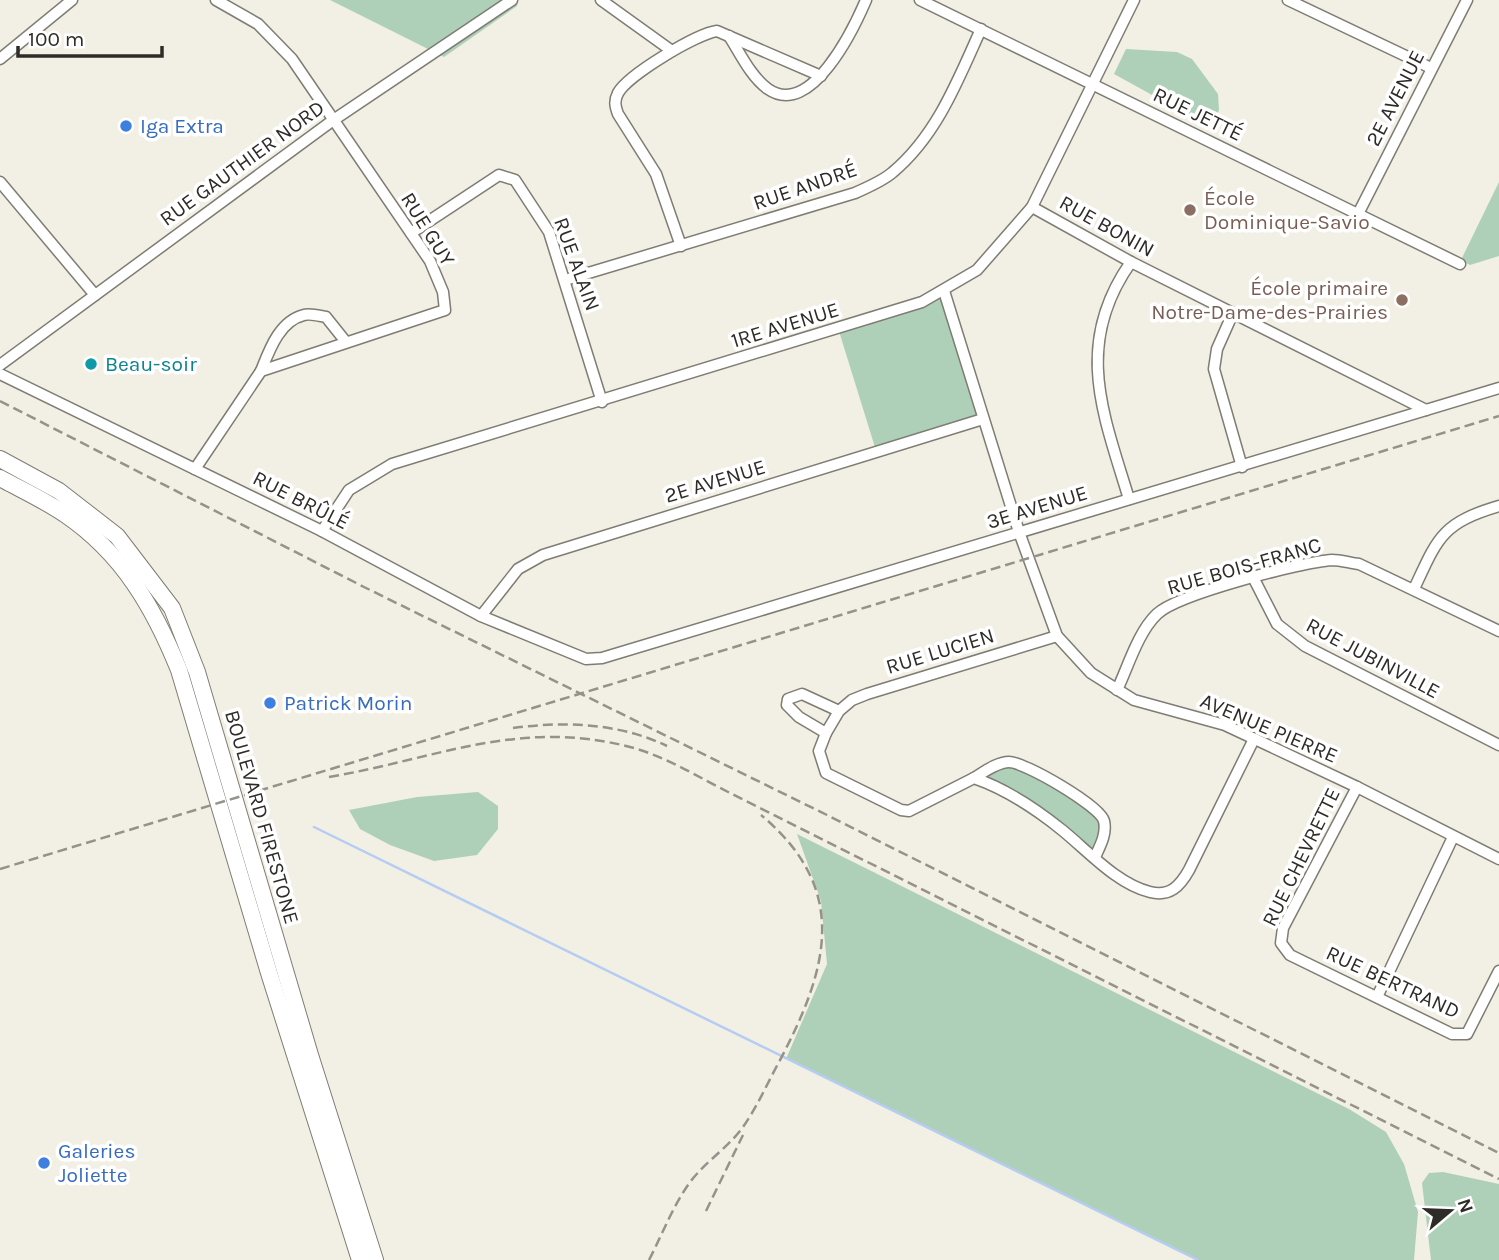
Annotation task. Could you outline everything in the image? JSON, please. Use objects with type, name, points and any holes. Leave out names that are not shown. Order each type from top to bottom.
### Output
[{"type":"main road","points":[[0,453],[28,474]]},
{"type":"main road","name":"BOULEVARD FIRESTONE","points":[[0,459],[59,491],[117,536],[156,583],[181,629],[197,672],[310,1055],[375,1260]]},
{"type":"main road","name":"BOULEVARD FIRESTONE","points":[[0,478],[67,515],[105,548],[137,583],[161,623],[179,670],[360,1260]]},
{"type":"street","points":[[0,59],[72,0]]},
{"type":"street","name":"RUE GUY","points":[[216,0],[258,24],[292,59],[430,261],[443,292],[445,310],[261,371]]},
{"type":"street","name":"RUE GAUTHIER NORD","points":[[0,365],[332,121],[512,0]]},
{"type":"street","points":[[601,0],[672,51]]},
{"type":"street","points":[[729,36],[754,75],[774,93],[790,93],[821,76],[838,57],[866,0]]},
{"type":"street","name":"RUE JETTÉ","points":[[920,0],[1460,264]]},
{"type":"street","name":"1RE AVENUE","points":[[322,531],[349,490],[370,474],[392,464],[603,402],[922,302],[977,270],[1032,207],[1134,0]]},
{"type":"street","points":[[1288,0],[1431,68]]},
{"type":"street","name":"2E AVENUE","points":[[1358,214],[1467,0]]},
{"type":"street","name":"RUE ANDRÉ","points":[[565,280],[855,193],[891,174],[918,148],[947,102],[981,29]]},
{"type":"street","points":[[681,246],[656,174],[618,114],[615,103],[619,90],[672,51],[704,33],[717,31],[821,76]]},
{"type":"street","name":"RUE ALAIN","points":[[411,233],[499,175],[515,180],[528,196],[549,232],[603,402]]},
{"type":"street","points":[[0,182],[95,295]]},
{"type":"street","name":"RUE BONIN","points":[[1032,207],[1131,262],[1426,410]]},
{"type":"street","points":[[1129,499],[1099,399],[1096,374],[1099,332],[1119,279],[1131,262]]},
{"type":"street","name":"AVENUE PIERRE","points":[[944,291],[1019,532],[1057,636],[1091,673],[1117,690],[1152,706],[1205,717],[1254,739],[1357,787],[1499,859]]},
{"type":"street","points":[[1233,313],[1217,349],[1214,369],[1241,467]]},
{"type":"street","points":[[195,469],[261,371],[271,346],[285,327],[304,314],[326,317],[346,342]]},
{"type":"street","name":"RUE BRÛLÉ","points":[[0,374],[322,531],[481,616],[586,659]]},
{"type":"street","name":"3E AVENUE","points":[[586,659],[602,658],[1499,388]]},
{"type":"street","name":"2E AVENUE","points":[[481,616],[518,569],[543,555],[983,418]]},
{"type":"street","points":[[1414,589],[1435,544],[1451,525],[1499,506]]},
{"type":"street","name":"RUE BOIS-FRANC","points":[[1117,690],[1149,625],[1158,613],[1184,599],[1309,563],[1336,560],[1359,564],[1499,631]]},
{"type":"street","name":"RUE JUBINVILLE","points":[[1254,579],[1277,624],[1305,646],[1499,744]]},
{"type":"street","name":"RUE LUCIEN","points":[[826,733],[839,711],[852,700],[1057,636]]},
{"type":"street","points":[[839,711],[802,694],[788,699],[791,711],[826,733],[819,751],[826,773],[901,810],[917,809],[998,764],[1016,763],[1093,806],[1105,823],[1105,833],[1095,857]]},
{"type":"street","points":[[974,778],[992,784],[1032,808],[1115,873],[1150,892],[1169,892],[1180,884],[1189,870],[1254,739]]},
{"type":"street","name":"RUE CHEVRETTE","points":[[1281,943],[1283,928],[1357,787]]},
{"type":"street","points":[[1377,997],[1453,837]]},
{"type":"street","name":"RUE BERTRAND","points":[[1281,943],[1290,955],[1452,1034],[1467,1034],[1499,971]]},
{"type":"green space","points":[[330,0],[518,0],[517,6],[444,57]]},
{"type":"green space","points":[[1126,49],[1177,52],[1192,59],[1218,94],[1219,110],[1212,128],[1114,74]]},
{"type":"green space","points":[[1499,182],[1499,256],[1470,265],[1461,260]]},
{"type":"green space","points":[[944,291],[983,419],[878,457],[838,328]]},
{"type":"green space","points":[[1007,762],[1093,806],[1105,823],[1095,857],[974,778]]},
{"type":"green space","points":[[478,792],[498,806],[498,829],[477,855],[434,861],[390,845],[360,829],[349,810],[417,797]]},
{"type":"green space","points":[[797,834],[1349,1109],[1386,1132],[1404,1164],[1418,1212],[1414,1260],[1199,1260],[786,1059],[827,964],[821,901]]},
{"type":"green space","points":[[1443,1172],[1499,1184],[1499,1260],[1431,1260],[1422,1183],[1429,1173]]},
{"type":"waterway","points":[[314,827],[1198,1260]]},
{"type":"railway","points":[[0,401],[364,587],[827,815],[1499,1153]]},
{"type":"railway","points":[[0,869],[1499,416]]},
{"type":"railway","points":[[513,728],[552,725],[611,728],[649,738],[667,746]]},
{"type":"railway","points":[[329,777],[478,744],[514,739],[590,739],[643,751],[682,768],[1499,1179]]},
{"type":"railway","points":[[649,1260],[688,1185],[737,1135],[753,1112],[796,1028],[818,964],[822,933],[819,903],[809,873],[790,844],[761,815]]},
{"type":"railway","points":[[706,1211],[743,1135]]},
{"type":"place","name":"Iga Extra","points":[[126,126]]},
{"type":"place","name":"École Dominique-Savio","points":[[1190,210]]},
{"type":"place","name":"École primaire Notre-Dame-des-Prairies","points":[[1402,300]]},
{"type":"place","name":"Beau-soir","points":[[91,364]]},
{"type":"place","name":"Patrick Morin","points":[[270,703]]},
{"type":"place","name":"Galeries Joliette","points":[[44,1163]]}]
